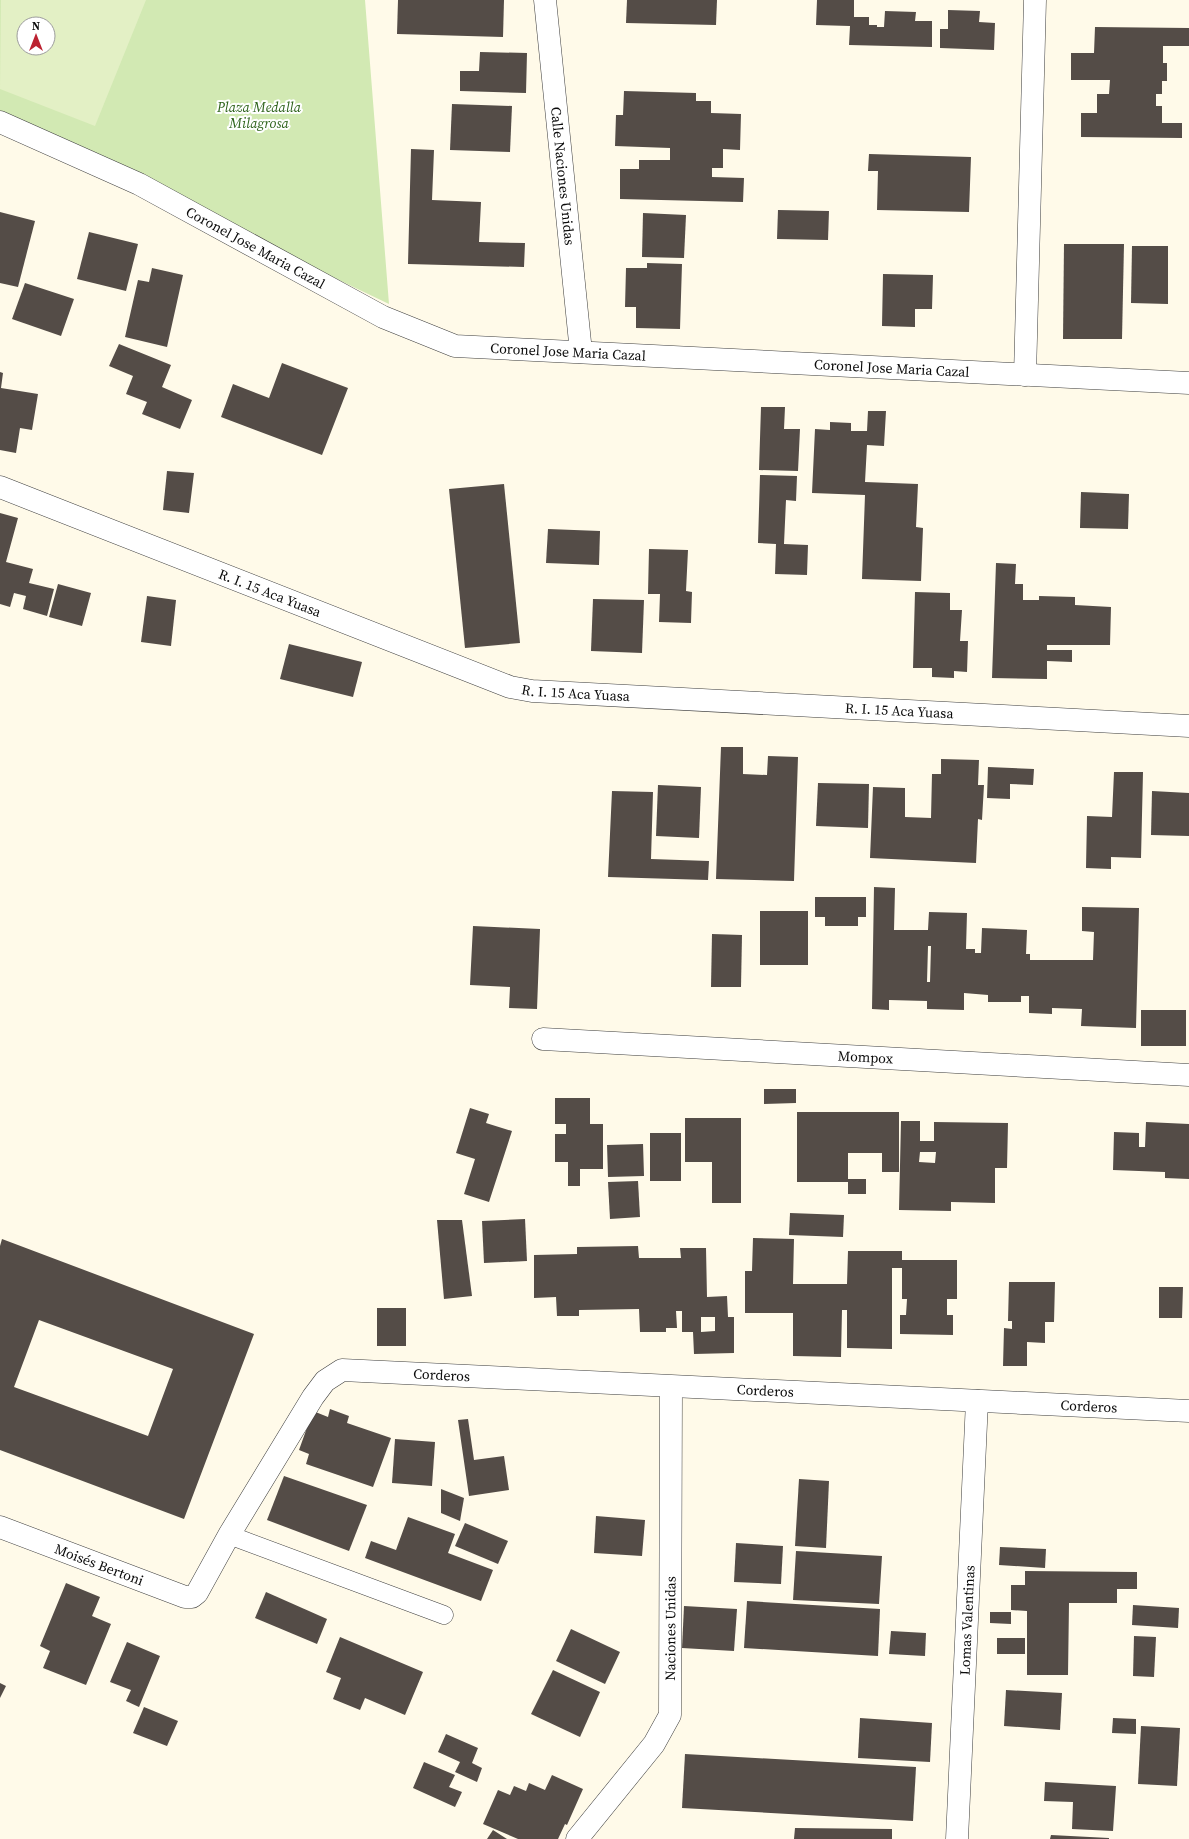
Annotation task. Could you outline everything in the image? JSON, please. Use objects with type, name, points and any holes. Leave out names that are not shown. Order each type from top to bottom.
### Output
[{"type":"street","name":"Calle Naciones Unidas","points":[[545,0],[581,352]]},
{"type":"street","points":[[1025,374],[1035,0]]},
{"type":"street","name":"Coronel Jose Maria Cazal","points":[[0,122],[139,184],[382,317],[455,346],[1189,383]]},
{"type":"street","name":"R. I. 15 Aca Yuasa","points":[[0,487],[510,687],[532,691],[1189,726]]},
{"type":"street","name":"Mompox","points":[[543,1039],[1189,1075]]},
{"type":"street","name":"Corderos","points":[[229,1535],[313,1397],[325,1380],[342,1370],[1189,1411]]},
{"type":"street","name":"Naciones Unidas","points":[[577,1839],[654,1744],[670,1715],[671,1387]]},
{"type":"street","name":"Lomas Valentinas","points":[[957,1839],[977,1401]]},
{"type":"street","name":"Moisés Bertoni","points":[[0,1527],[185,1597],[192,1597],[197,1593],[229,1535]]},
{"type":"lane","points":[[229,1535],[444,1615]]},
{"type":"green space","name":"Plaza Medalla Milagrosa","points":[[0,0],[365,0],[389,304],[0,118]]},
{"type":"green space","points":[[1,0],[146,0],[95,126],[0,89]]},
{"type":"building","points":[[398,0],[504,0],[503,37],[397,34]]},
{"type":"building","points":[[627,0],[717,0],[716,25],[626,23]]},
{"type":"building","points":[[817,0],[854,0],[854,17],[869,17],[869,25],[877,25],[877,27],[884,27],[885,11],[916,12],[915,21],[932,21],[932,47],[849,45],[850,26],[816,25]]},
{"type":"building","points":[[948,10],[980,11],[979,22],[995,23],[994,50],[940,48],[940,29],[948,29]]},
{"type":"building","points":[[1095,27],[1189,28],[1189,46],[1163,46],[1163,63],[1167,63],[1167,81],[1162,81],[1162,94],[1156,94],[1156,106],[1162,106],[1162,123],[1182,123],[1182,138],[1081,137],[1081,113],[1097,113],[1097,94],[1109,94],[1110,80],[1071,80],[1071,53],[1094,53]]},
{"type":"building","points":[[480,52],[527,53],[526,93],[460,91],[460,71],[479,71]]},
{"type":"building","points":[[624,91],[696,93],[696,101],[711,101],[711,113],[741,114],[740,150],[723,149],[723,168],[712,168],[712,177],[744,178],[743,202],[620,199],[620,169],[639,169],[639,160],[670,160],[670,148],[615,146],[616,115],[623,115]]},
{"type":"building","points":[[452,104],[512,106],[510,152],[450,150]]},
{"type":"building","points":[[411,149],[434,150],[432,200],[481,202],[479,242],[525,243],[524,267],[408,264]]},
{"type":"building","points":[[869,154],[971,157],[969,212],[877,210],[878,171],[868,171]]},
{"type":"building","points":[[778,210],[829,211],[828,240],[777,239]]},
{"type":"building","points":[[0,212],[35,221],[18,287],[0,283]]},
{"type":"building","points":[[643,213],[686,215],[684,258],[642,257]]},
{"type":"building","points":[[89,232],[138,244],[126,291],[77,279]]},
{"type":"building","points":[[1064,244],[1124,244],[1122,339],[1063,339]]},
{"type":"building","points":[[1132,246],[1168,246],[1168,304],[1131,303]]},
{"type":"building","points":[[647,263],[682,264],[680,329],[636,328],[636,307],[625,307],[626,268],[647,268]]},
{"type":"building","points":[[152,268],[183,275],[167,347],[125,337],[138,280],[149,282]]},
{"type":"building","points":[[883,274],[933,275],[932,309],[915,309],[915,327],[882,326]]},
{"type":"building","points":[[25,283],[74,299],[61,336],[12,319]]},
{"type":"building","points":[[119,344],[171,365],[162,387],[192,400],[180,429],[142,414],[147,402],[126,394],[133,376],[109,366]]},
{"type":"building","points":[[282,363],[348,388],[322,455],[221,417],[233,384],[269,398]]},
{"type":"building","points":[[0,372],[3,373],[1,388],[38,394],[32,430],[20,428],[16,453],[0,450]]},
{"type":"building","points":[[761,407],[785,407],[784,429],[800,429],[798,471],[759,470]]},
{"type":"building","points":[[868,411],[886,411],[884,446],[867,445],[865,482],[918,484],[916,527],[923,528],[921,581],[862,579],[865,495],[812,493],[815,429],[830,430],[830,422],[851,423],[851,431],[867,431]]},
{"type":"building","points":[[167,471],[194,473],[189,513],[163,510]]},
{"type":"building","points":[[760,475],[797,476],[796,501],[786,500],[784,544],[808,545],[807,575],[775,574],[776,544],[758,543]]},
{"type":"building","points":[[504,484],[520,643],[465,648],[449,489]]},
{"type":"building","points":[[1081,492],[1129,494],[1128,529],[1080,528]]},
{"type":"building","points":[[0,513],[18,518],[6,562],[33,569],[29,583],[54,589],[47,616],[23,609],[26,596],[14,593],[10,607],[0,604]]},
{"type":"building","points":[[548,529],[600,531],[599,565],[546,563]]},
{"type":"building","points":[[649,549],[688,550],[686,591],[692,592],[691,623],[659,622],[660,594],[648,594]]},
{"type":"building","points":[[996,563],[1016,564],[1015,584],[1023,584],[1023,600],[1039,600],[1039,596],[1075,597],[1075,605],[1111,607],[1110,645],[1047,645],[1047,650],[1072,650],[1072,662],[1047,661],[1047,679],[992,678]]},
{"type":"building","points":[[58,584],[91,593],[82,626],[49,617]]},
{"type":"building","points":[[915,592],[950,593],[950,610],[962,610],[960,641],[968,641],[967,672],[954,671],[954,678],[932,677],[932,668],[913,668]]},
{"type":"building","points":[[147,596],[176,600],[171,646],[141,642]]},
{"type":"building","points":[[593,599],[644,600],[642,653],[591,651]]},
{"type":"building","points":[[289,644],[362,662],[353,697],[280,679]]},
{"type":"building","points":[[721,747],[743,747],[743,774],[767,775],[768,756],[798,757],[794,881],[716,879]]},
{"type":"building","points":[[941,759],[979,760],[978,785],[984,785],[982,820],[978,819],[976,863],[870,858],[873,787],[905,788],[905,817],[931,818],[932,774],[941,774]]},
{"type":"building","points":[[988,767],[1034,769],[1033,785],[1010,784],[1010,799],[987,798]]},
{"type":"building","points":[[1114,772],[1143,772],[1141,858],[1111,857],[1111,869],[1086,868],[1087,816],[1112,817]]},
{"type":"building","points":[[818,783],[869,784],[868,828],[816,826]]},
{"type":"building","points":[[658,785],[701,787],[699,838],[656,836]]},
{"type":"building","points":[[612,791],[653,792],[651,859],[709,861],[708,880],[608,877]]},
{"type":"building","points":[[1152,791],[1189,793],[1189,836],[1151,835]]},
{"type":"building","points":[[874,887],[895,888],[894,930],[928,930],[929,912],[967,913],[966,949],[975,949],[975,953],[981,953],[982,928],[1027,930],[1026,954],[1030,954],[1030,960],[1093,960],[1094,932],[1082,931],[1082,907],[1139,908],[1136,1028],[1081,1026],[1082,1009],[1052,1008],[1052,1014],[1029,1013],[1029,996],[1021,996],[1021,1002],[988,1002],[988,995],[964,993],[964,1010],[927,1009],[927,1001],[889,1000],[889,1010],[872,1009]],"holes":[[[928,946],[931,946],[930,982],[927,982]]]},
{"type":"building","points":[[815,897],[866,897],[866,917],[858,917],[858,926],[825,926],[825,917],[815,917]]},
{"type":"building","points":[[760,911],[808,911],[808,965],[760,965]]},
{"type":"building","points":[[473,926],[540,929],[537,1009],[509,1008],[510,987],[470,985]]},
{"type":"building","points":[[712,934],[742,935],[741,987],[711,987]]},
{"type":"building","points":[[1141,1010],[1186,1010],[1186,1046],[1141,1046]]},
{"type":"building","points":[[764,1089],[796,1089],[796,1103],[764,1104]]},
{"type":"building","points":[[555,1098],[590,1098],[590,1124],[603,1124],[603,1169],[580,1169],[580,1186],[568,1186],[568,1162],[555,1162],[555,1134],[566,1134],[566,1124],[555,1124]]},
{"type":"building","points":[[470,1108],[489,1114],[486,1123],[512,1131],[489,1202],[464,1194],[475,1159],[456,1153]]},
{"type":"building","points":[[797,1112],[899,1112],[899,1172],[882,1172],[882,1153],[848,1153],[848,1179],[866,1179],[866,1194],[848,1194],[848,1182],[797,1182]]},
{"type":"building","points":[[685,1118],[741,1118],[741,1203],[712,1203],[712,1162],[685,1162]]},
{"type":"building","points":[[901,1121],[920,1121],[920,1141],[934,1141],[934,1122],[1008,1123],[1007,1168],[995,1168],[995,1203],[951,1202],[951,1211],[899,1210]],"holes":[[[920,1152],[936,1152],[935,1163],[919,1162]]]},
{"type":"building","points":[[1146,1122],[1189,1124],[1189,1179],[1165,1178],[1165,1172],[1113,1170],[1114,1132],[1139,1133],[1139,1147],[1145,1147]]},
{"type":"building","points":[[650,1133],[681,1133],[681,1181],[650,1181]]},
{"type":"building","points":[[643,1144],[644,1176],[608,1177],[607,1145]]},
{"type":"building","points":[[638,1181],[640,1217],[610,1219],[608,1182]]},
{"type":"building","points":[[790,1213],[844,1215],[843,1237],[789,1235]]},
{"type":"building","points":[[525,1219],[527,1261],[484,1263],[482,1221]]},
{"type":"building","points":[[437,1220],[462,1220],[472,1296],[444,1299]]},
{"type":"building","points":[[753,1238],[794,1239],[793,1284],[847,1284],[848,1251],[902,1251],[902,1260],[957,1260],[957,1299],[947,1299],[947,1315],[953,1315],[953,1335],[900,1334],[900,1315],[906,1315],[907,1299],[902,1299],[902,1268],[892,1268],[892,1349],[847,1348],[847,1310],[842,1310],[841,1357],[793,1356],[793,1313],[745,1313],[745,1271],[752,1271]]},
{"type":"building","points":[[2,1239],[254,1334],[184,1519],[0,1450],[0,1246]],"holes":[[[39,1320],[173,1369],[148,1436],[14,1387]]]},
{"type":"building","points":[[638,1246],[639,1258],[681,1258],[680,1248],[706,1248],[707,1297],[727,1296],[728,1317],[734,1317],[734,1353],[694,1354],[693,1332],[682,1332],[682,1311],[676,1311],[677,1328],[666,1328],[666,1332],[640,1332],[639,1309],[579,1310],[579,1316],[557,1316],[556,1297],[534,1298],[534,1255],[577,1254],[577,1247]],"holes":[[[701,1317],[715,1317],[715,1331],[701,1332]]]},
{"type":"building","points":[[1009,1282],[1055,1282],[1054,1322],[1045,1322],[1045,1343],[1027,1342],[1027,1366],[1003,1366],[1004,1328],[1012,1329],[1012,1321],[1008,1321]]},
{"type":"building","points":[[1159,1287],[1183,1287],[1182,1318],[1159,1318]]},
{"type":"building","points":[[377,1308],[406,1308],[406,1346],[377,1346]]},
{"type":"building","points":[[330,1409],[349,1416],[347,1423],[391,1438],[373,1487],[306,1464],[309,1454],[299,1450],[313,1411],[328,1417]]},
{"type":"building","points":[[468,1419],[474,1460],[504,1456],[509,1490],[469,1496],[458,1420]]},
{"type":"building","points":[[395,1439],[435,1442],[432,1486],[392,1483]]},
{"type":"building","points":[[284,1476],[367,1505],[349,1551],[267,1520]]},
{"type":"building","points":[[799,1479],[829,1481],[826,1548],[795,1546]]},
{"type":"building","points":[[441,1489],[464,1498],[460,1521],[441,1513]]},
{"type":"building","points":[[596,1516],[645,1520],[642,1556],[594,1553]]},
{"type":"building","points":[[408,1517],[455,1534],[448,1553],[493,1570],[481,1601],[365,1558],[371,1541],[396,1550]]},
{"type":"building","points":[[465,1523],[508,1541],[498,1564],[455,1546]]},
{"type":"building","points":[[736,1543],[783,1546],[781,1584],[734,1582]]},
{"type":"building","points":[[1000,1547],[1046,1549],[1045,1568],[999,1565]]},
{"type":"building","points":[[796,1551],[882,1556],[879,1604],[793,1600]]},
{"type":"building","points":[[1025,1571],[1137,1572],[1137,1589],[1117,1589],[1117,1603],[1069,1603],[1068,1675],[1027,1675],[1027,1611],[1011,1610],[1011,1585],[1025,1585]]},
{"type":"building","points":[[66,1583],[100,1597],[92,1616],[111,1624],[86,1685],[43,1668],[50,1651],[40,1646]]},
{"type":"building","points":[[266,1592],[327,1619],[317,1644],[255,1618]]},
{"type":"building","points":[[747,1601],[880,1609],[878,1656],[744,1648]]},
{"type":"building","points":[[1133,1605],[1179,1608],[1178,1628],[1132,1625]]},
{"type":"building","points":[[684,1606],[737,1609],[734,1651],[682,1648]]},
{"type":"building","points":[[990,1612],[1011,1612],[1011,1624],[990,1623]]},
{"type":"building","points":[[571,1629],[620,1652],[605,1684],[556,1661]]},
{"type":"building","points":[[891,1631],[926,1633],[925,1656],[889,1654]]},
{"type":"building","points":[[1134,1636],[1156,1637],[1154,1677],[1133,1676]]},
{"type":"building","points":[[340,1637],[423,1672],[405,1715],[365,1698],[360,1710],[333,1699],[341,1678],[326,1672]]},
{"type":"building","points":[[997,1638],[1025,1638],[1025,1654],[997,1654]]},
{"type":"building","points":[[127,1642],[160,1656],[139,1707],[126,1701],[131,1690],[110,1682]]},
{"type":"building","points":[[553,1670],[600,1692],[580,1737],[531,1714]]},
{"type":"building","points":[[0,1683],[6,1686],[0,1698]]},
{"type":"building","points":[[1006,1690],[1062,1693],[1060,1730],[1004,1726]]},
{"type":"building","points":[[144,1707],[178,1721],[167,1746],[133,1733]]},
{"type":"building","points":[[860,1718],[932,1723],[930,1762],[858,1758]]},
{"type":"building","points":[[1113,1718],[1136,1719],[1136,1734],[1112,1733]]},
{"type":"building","points":[[1141,1726],[1180,1728],[1177,1786],[1138,1784]]},
{"type":"building","points":[[446,1734],[478,1748],[472,1763],[482,1768],[477,1782],[455,1772],[460,1762],[438,1752]]},
{"type":"building","points":[[685,1754],[916,1767],[913,1821],[682,1808]]},
{"type":"building","points":[[424,1762],[455,1775],[449,1787],[462,1792],[455,1807],[413,1788]]},
{"type":"building","points":[[552,1775],[583,1789],[567,1825],[565,1824],[558,1839],[518,1839],[483,1824],[498,1790],[510,1795],[514,1786],[526,1791],[529,1783],[545,1790]]},
{"type":"building","points":[[1045,1782],[1116,1786],[1113,1831],[1072,1829],[1073,1802],[1044,1801]]},
{"type":"building","points":[[795,1828],[892,1829],[892,1839],[794,1839]]},
{"type":"building","points":[[493,1830],[507,1839],[487,1839]]},
{"type":"building","points":[[1051,1835],[1109,1838],[1109,1839],[1050,1839]]}]
